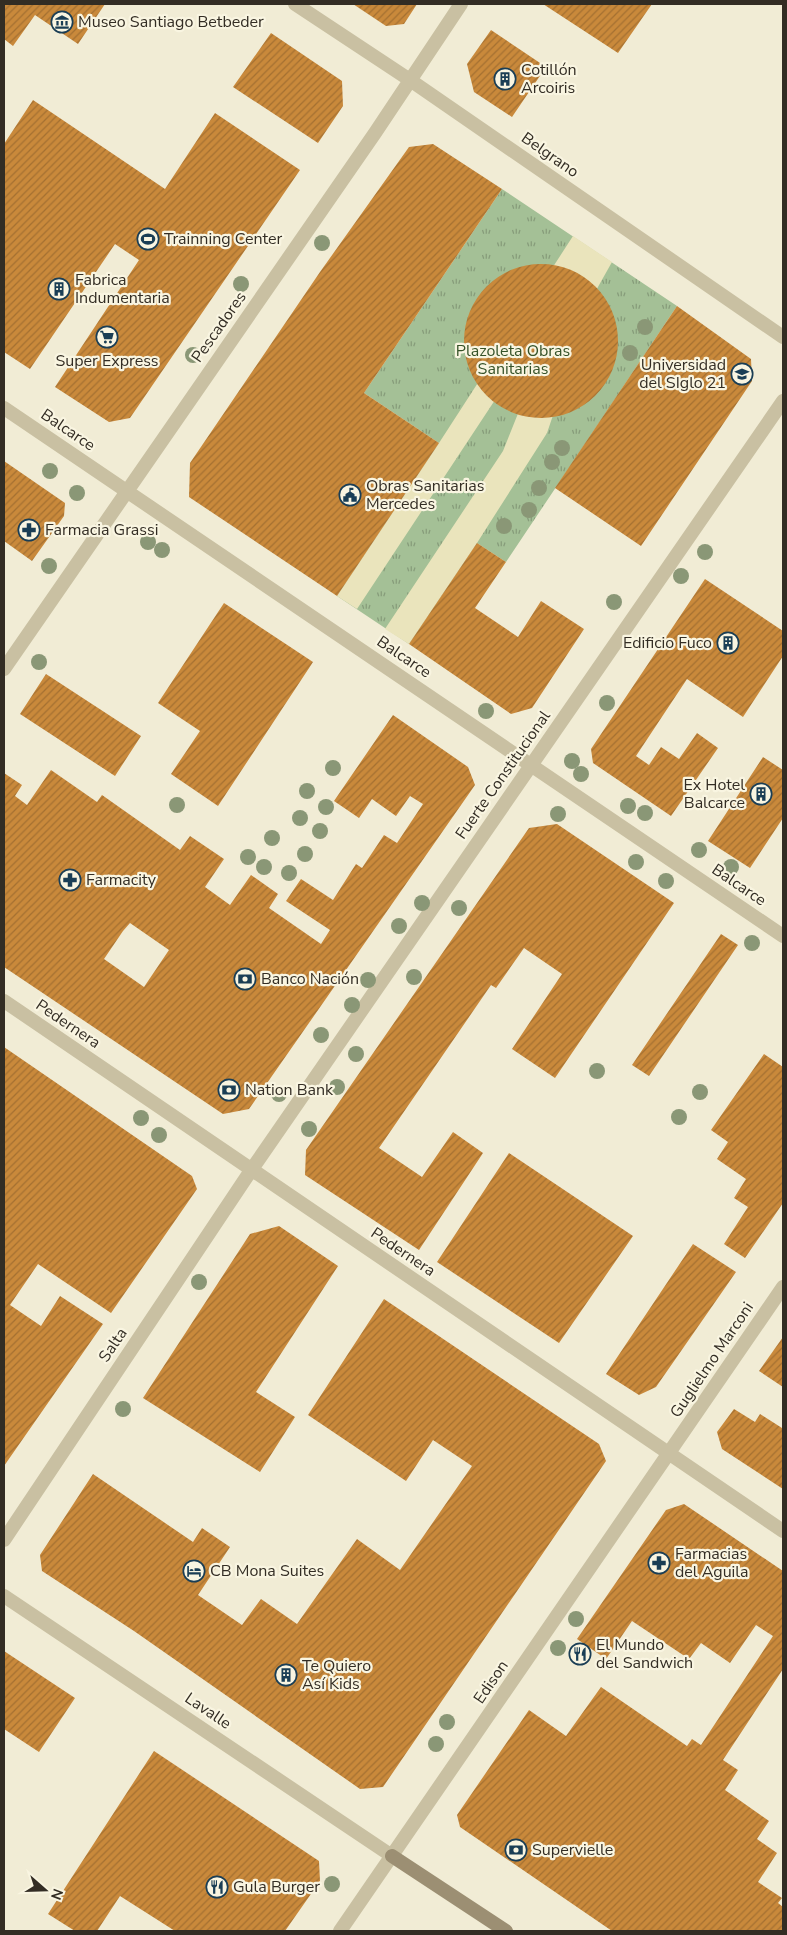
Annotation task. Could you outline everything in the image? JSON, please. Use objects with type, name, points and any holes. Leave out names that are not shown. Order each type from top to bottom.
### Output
[{"type":"main road","points":[[392,1856],[506,1931]]},
{"type":"street","name":"Belgrano","points":[[295,4],[410,80],[783,337]]},
{"type":"street","name":"Pescadores","points":[[4,668],[375,133],[461,4]]},
{"type":"street","name":"Fuerte Constitucional","points":[[252,1169],[783,402]]},
{"type":"street","name":"Balcarce","points":[[4,408],[783,936]]},
{"type":"street","name":"Pedernera","points":[[4,1001],[783,1531]]},
{"type":"street","name":"Salta","points":[[4,1540],[252,1169]]},
{"type":"street","name":"Guglielmo Marconi","points":[[669,1453],[783,1287]]},
{"type":"street","name":"Edison","points":[[340,1931],[669,1453]]},
{"type":"street","name":"Lavalle","points":[[4,1596],[392,1856]]},
{"type":"green space","name":"Plazoleta Obras Sanitarias","points":[[502,189],[677,306],[506,562],[477,543],[409,644],[337,596],[439,443],[364,393]]},
{"type":"shaded area","points":[[573,236],[612,262],[594,294],[547,433],[477,543],[409,644],[385,629],[503,451],[567,291],[357,609],[337,596]]},
{"type":"building","points":[[4,4],[105,4],[78,44],[35,15],[13,46],[4,39]]},
{"type":"building","points":[[353,4],[417,4],[404,24],[386,26]]},
{"type":"building","points":[[543,4],[652,4],[618,53]]},
{"type":"building","name":"Cotillón Arcoiris","points":[[491,30],[546,67],[512,117],[474,92],[467,64]]},
{"type":"building","points":[[271,33],[342,81],[343,106],[318,143],[233,87]]},
{"type":"building","points":[[33,100],[165,189],[215,113],[300,170],[130,418],[109,422],[55,387],[139,260],[115,244],[30,369],[4,352],[4,144]]},
{"type":"building","points":[[433,144],[502,189],[364,393],[439,443],[337,596],[189,497],[190,463],[320,272],[409,147]]},
{"type":"building","points":[[541,264],[556,265],[570,270],[584,277],[595,287],[605,298],[612,312],[617,326],[617,356],[612,370],[605,384],[595,395],[584,405],[570,412],[556,417],[541,418],[526,417],[512,412],[498,405],[487,395],[477,384],[470,370],[465,356],[464,341],[465,326],[470,312],[477,298],[487,287],[498,277],[512,270],[526,265]]},
{"type":"building","points":[[677,306],[751,359],[752,381],[641,546],[555,488]]},
{"type":"building","name":"Farmacia Grassi","points":[[4,461],[65,503],[64,516],[32,561],[4,541]]},
{"type":"building","points":[[477,543],[506,562],[475,608],[518,637],[541,601],[584,629],[532,708],[511,714],[409,644]]},
{"type":"building","points":[[705,579],[783,631],[783,656],[743,717],[687,679],[636,756],[649,765],[661,747],[679,759],[697,733],[718,748],[671,816],[593,763],[591,749]]},
{"type":"building","points":[[224,603],[313,662],[218,806],[171,774],[200,731],[158,703]]},
{"type":"building","points":[[46,674],[141,736],[115,776],[20,714]]},
{"type":"building","points":[[393,715],[468,767],[475,785],[249,1109],[223,1114],[4,967],[4,773],[22,785],[15,796],[27,805],[51,770],[97,802],[102,795],[180,850],[190,836],[224,859],[205,887],[230,905],[251,875],[278,894],[269,908],[321,944],[330,930],[286,901],[301,879],[333,900],[356,864],[362,868],[384,835],[397,843],[423,804],[410,796],[396,816],[372,799],[359,818],[334,801]],"holes":[[[130,923],[169,950],[144,987],[104,959]]]},
{"type":"building","name":"Ex Hotel Balcarce","points":[[763,757],[783,770],[783,818],[750,868],[708,841]]},
{"type":"building","points":[[557,824],[674,903],[555,1078],[512,1049],[562,974],[524,948],[496,988],[491,985],[379,1148],[422,1177],[453,1132],[483,1153],[419,1250],[305,1175],[306,1150],[529,828]]},
{"type":"building","points":[[721,934],[738,945],[649,1076],[632,1065]]},
{"type":"building","points":[[4,1047],[192,1176],[197,1189],[111,1313],[38,1264],[10,1305],[41,1326],[60,1296],[103,1324],[4,1466]]},
{"type":"building","points":[[764,1054],[783,1067],[783,1203],[745,1258],[724,1244],[748,1207],[734,1198],[746,1179],[717,1159],[728,1142],[711,1130]]},
{"type":"building","points":[[509,1153],[633,1236],[559,1343],[437,1262]]},
{"type":"building","points":[[279,1226],[338,1266],[256,1392],[295,1417],[260,1472],[143,1398],[250,1234]]},
{"type":"building","points":[[693,1244],[736,1272],[656,1387],[639,1395],[606,1374]]},
{"type":"building","points":[[384,1299],[599,1444],[606,1461],[383,1787],[360,1789],[134,1631],[42,1571],[40,1555],[93,1474],[193,1542],[202,1528],[230,1547],[198,1595],[242,1625],[261,1599],[297,1624],[357,1539],[400,1570],[472,1466],[433,1440],[406,1481],[308,1415]]},
{"type":"building","points":[[783,1337],[783,1387],[759,1371]]},
{"type":"building","points":[[734,1409],[755,1422],[760,1414],[782,1428],[783,1426],[783,1489],[722,1449],[717,1432]]},
{"type":"building","points":[[684,1504],[783,1571],[783,1669],[723,1760],[738,1770],[725,1790],[769,1821],[757,1839],[777,1853],[758,1882],[782,1898],[778,1903],[783,1907],[783,1931],[612,1931],[460,1827],[457,1815],[529,1710],[566,1736],[601,1687],[687,1746],[692,1739],[701,1745],[773,1636],[756,1625],[730,1663],[701,1643],[689,1659],[632,1621],[606,1659],[577,1639],[666,1510]]},
{"type":"building","points":[[4,1651],[75,1698],[39,1752],[4,1729]]},
{"type":"building","points":[[154,1751],[319,1861],[320,1881],[285,1931],[175,1931],[120,1896],[97,1931],[75,1931],[48,1914]]},
{"type":"place","name":"Museo Santiago Betbeder","points":[[62,22]]},
{"type":"place","name":"Cotillón Arcoiris","points":[[505,79]]},
{"type":"place","name":"Trainning Center","points":[[148,239]]},
{"type":"place","name":"Fabrica Indumentaria","points":[[59,289]]},
{"type":"place","name":"Super Express","points":[[107,337]]},
{"type":"place","name":"Universidad del SIglo 21","points":[[742,374]]},
{"type":"place","name":"Obras Sanitarias Mercedes","points":[[350,495]]},
{"type":"place","name":"Farmacia Grassi","points":[[29,530]]},
{"type":"place","name":"Edificio Fuco","points":[[728,643]]},
{"type":"place","name":"Ex Hotel Balcarce","points":[[761,794]]},
{"type":"place","name":"Farmacity","points":[[70,880]]},
{"type":"place","name":"Banco Nación","points":[[245,979]]},
{"type":"place","name":"Nation Bank","points":[[229,1090]]},
{"type":"place","name":"Farmacias del Aguila","points":[[659,1563]]},
{"type":"place","name":"CB Mona Suites","points":[[194,1571]]},
{"type":"place","name":"El Mundo del Sandwich","points":[[580,1654]]},
{"type":"place","name":"Te Quiero Así Kids","points":[[286,1675]]},
{"type":"place","name":"Supervielle","points":[[516,1850]]},
{"type":"place","name":"Gula Burger","points":[[217,1887]]}]
